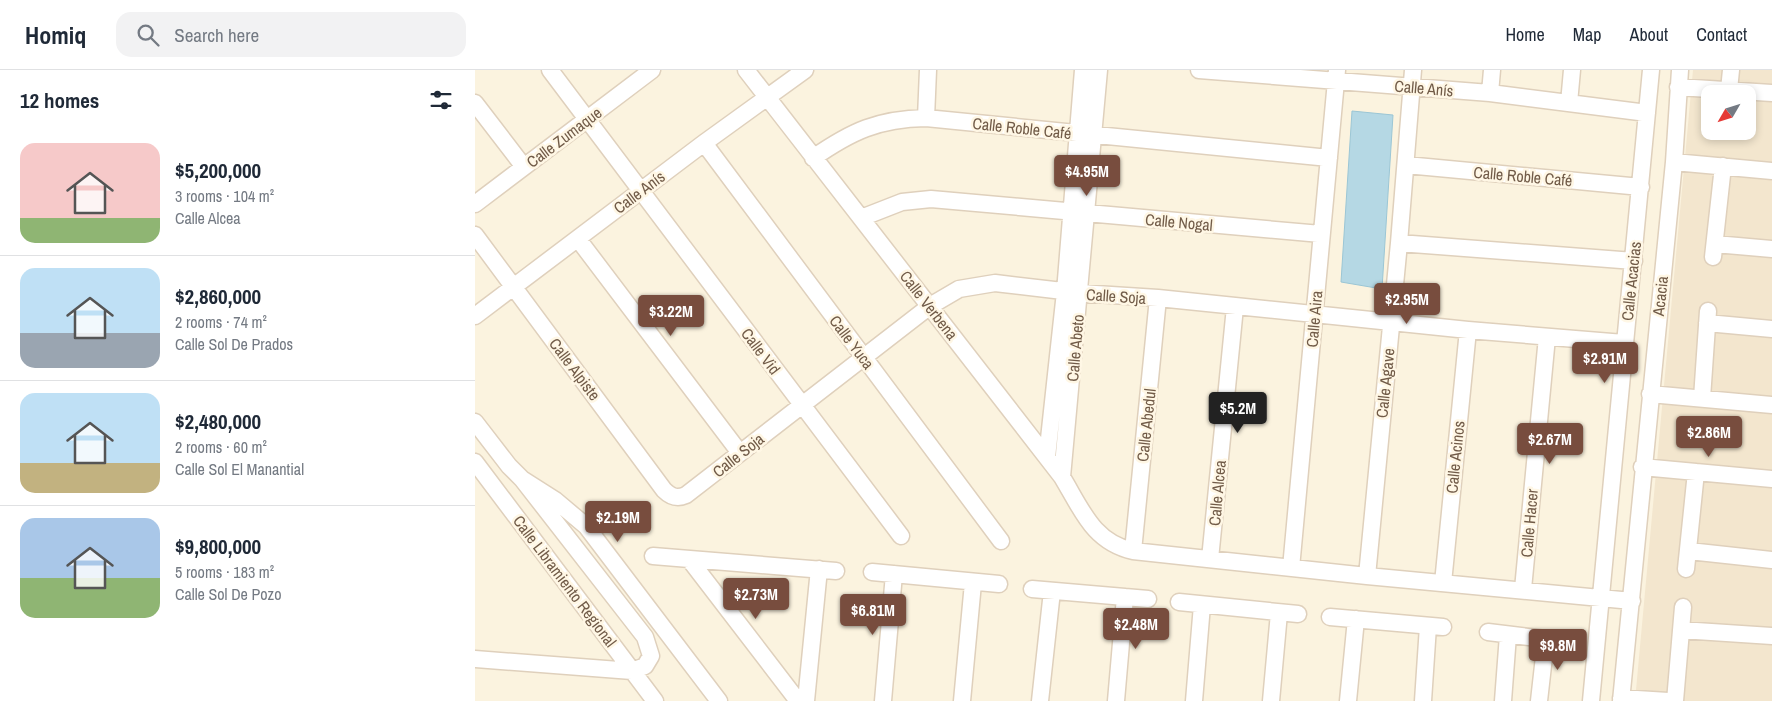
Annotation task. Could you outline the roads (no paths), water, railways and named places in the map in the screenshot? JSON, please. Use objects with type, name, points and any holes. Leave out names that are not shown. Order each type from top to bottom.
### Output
[{"type":"street","name":"Calle Vid","points":[[549,70],[901,536]]},
{"type":"street","name":"Calle Verbena","points":[[746,70],[1047,457],[1062,477],[1089,522],[1109,543],[1133,552]]},
{"type":"street","name":"Calle Anís","points":[[475,316],[766,96],[805,70]]},
{"type":"street","points":[[926,118],[928,70]]},
{"type":"street","name":"Calle Abeto","points":[[1062,477],[1078,212],[1077,134],[1083,70]]},
{"type":"street","name":"Calle Abeto","points":[[1078,212],[1093,136],[1099,70]]},
{"type":"street","name":"Calle Anís","points":[[1199,70],[1337,75],[1412,87],[1489,94],[1647,113]]},
{"type":"street","name":"Calle Agave","points":[[1367,576],[1399,243],[1413,70]]},
{"type":"street","points":[[1489,94],[1492,70]]},
{"type":"street","points":[[1569,103],[1572,70]]},
{"type":"street","name":"Calle Acacias","points":[[1591,701],[1651,70]]},
{"type":"street","name":"Acacia","points":[[1621,699],[1633,601],[1642,467],[1674,162],[1679,70]]},
{"type":"street","points":[[1730,85],[1731,70]]},
{"type":"street","name":"Calle Zumaque","points":[[475,204],[650,71]]},
{"type":"street","name":"Calle Aira","points":[[1291,568],[1337,75]]},
{"type":"street","points":[[1678,87],[1701,88]]},
{"type":"street","points":[[1756,93],[1772,94]]},
{"type":"street","points":[[475,103],[524,167]]},
{"type":"street","name":"Calle Roble Café","points":[[813,158],[850,134],[869,125],[889,120],[926,118],[1329,158]]},
{"type":"street","name":"Calle Yuca","points":[[704,143],[1001,541]]},
{"type":"street","points":[[1674,162],[1772,171]]},
{"type":"street","name":"Calle Roble Café","points":[[1406,165],[1641,187]]},
{"type":"street","points":[[1723,166],[1714,251],[1772,249]]},
{"type":"street","name":"Calle Nogal","points":[[861,218],[902,202],[925,200],[1321,234]]},
{"type":"street","name":"Calle Alpiste","points":[[475,235],[664,490],[669,495],[677,498]]},
{"type":"street","points":[[578,238],[740,453]]},
{"type":"street","points":[[1399,243],[1634,261]]},
{"type":"street","name":"Calle Soja","points":[[677,498],[686,495],[930,306],[959,289],[986,284],[995,283],[1073,292],[1158,298],[1468,330],[1624,343]]},
{"type":"street","name":"Calle Abeto","points":[[1047,457],[1073,292]]},
{"type":"street","name":"Calle Abedul","points":[[1133,552],[1158,298]]},
{"type":"street","name":"Calle Alcea","points":[[1210,559],[1235,307]]},
{"type":"street","points":[[1702,398],[1707,317],[1772,329]]},
{"type":"street","name":"Calle Acinos","points":[[1443,583],[1468,330]]},
{"type":"street","name":"Calle Hacer","points":[[1523,590],[1547,337]]},
{"type":"street","points":[[1650,394],[1772,405]]},
{"type":"street","points":[[475,422],[645,636],[651,656],[645,666],[633,672],[475,658]]},
{"type":"street","name":"Calle Libramiento Regional","points":[[475,462],[655,701]]},
{"type":"street","points":[[1642,467],[1772,479]]},
{"type":"street","points":[[1686,569],[1696,472]]},
{"type":"street","points":[[522,480],[567,509],[586,526],[719,701]]},
{"type":"street","points":[[1689,550],[1772,560]]},
{"type":"street","points":[[1133,552],[1633,601]]},
{"type":"street","points":[[653,556],[836,571]]},
{"type":"street","points":[[689,559],[798,701]]},
{"type":"street","points":[[806,701],[819,569]]},
{"type":"street","points":[[872,572],[999,584]]},
{"type":"street","points":[[883,701],[894,574]]},
{"type":"street","points":[[962,701],[973,583]]},
{"type":"street","points":[[1032,589],[1148,599]]},
{"type":"street","points":[[1040,701],[1052,591]]},
{"type":"street","points":[[1116,701],[1125,597]]},
{"type":"street","points":[[1179,602],[1298,614]]},
{"type":"street","points":[[1194,701],[1202,605]]},
{"type":"street","points":[[1675,701],[1683,607]]},
{"type":"street","points":[[1271,701],[1279,613]]},
{"type":"street","points":[[1330,617],[1436,627],[1423,701]]},
{"type":"street","points":[[1348,701],[1356,619]]},
{"type":"street","points":[[1681,630],[1772,636]]},
{"type":"street","points":[[1488,632],[1553,640],[1539,701]]},
{"type":"street","points":[[1503,701],[1509,634]]},
{"type":"street","points":[[1621,699],[1668,701]]},
{"type":"water","points":[[1352,111],[1393,115],[1382,289],[1341,282]]}]
